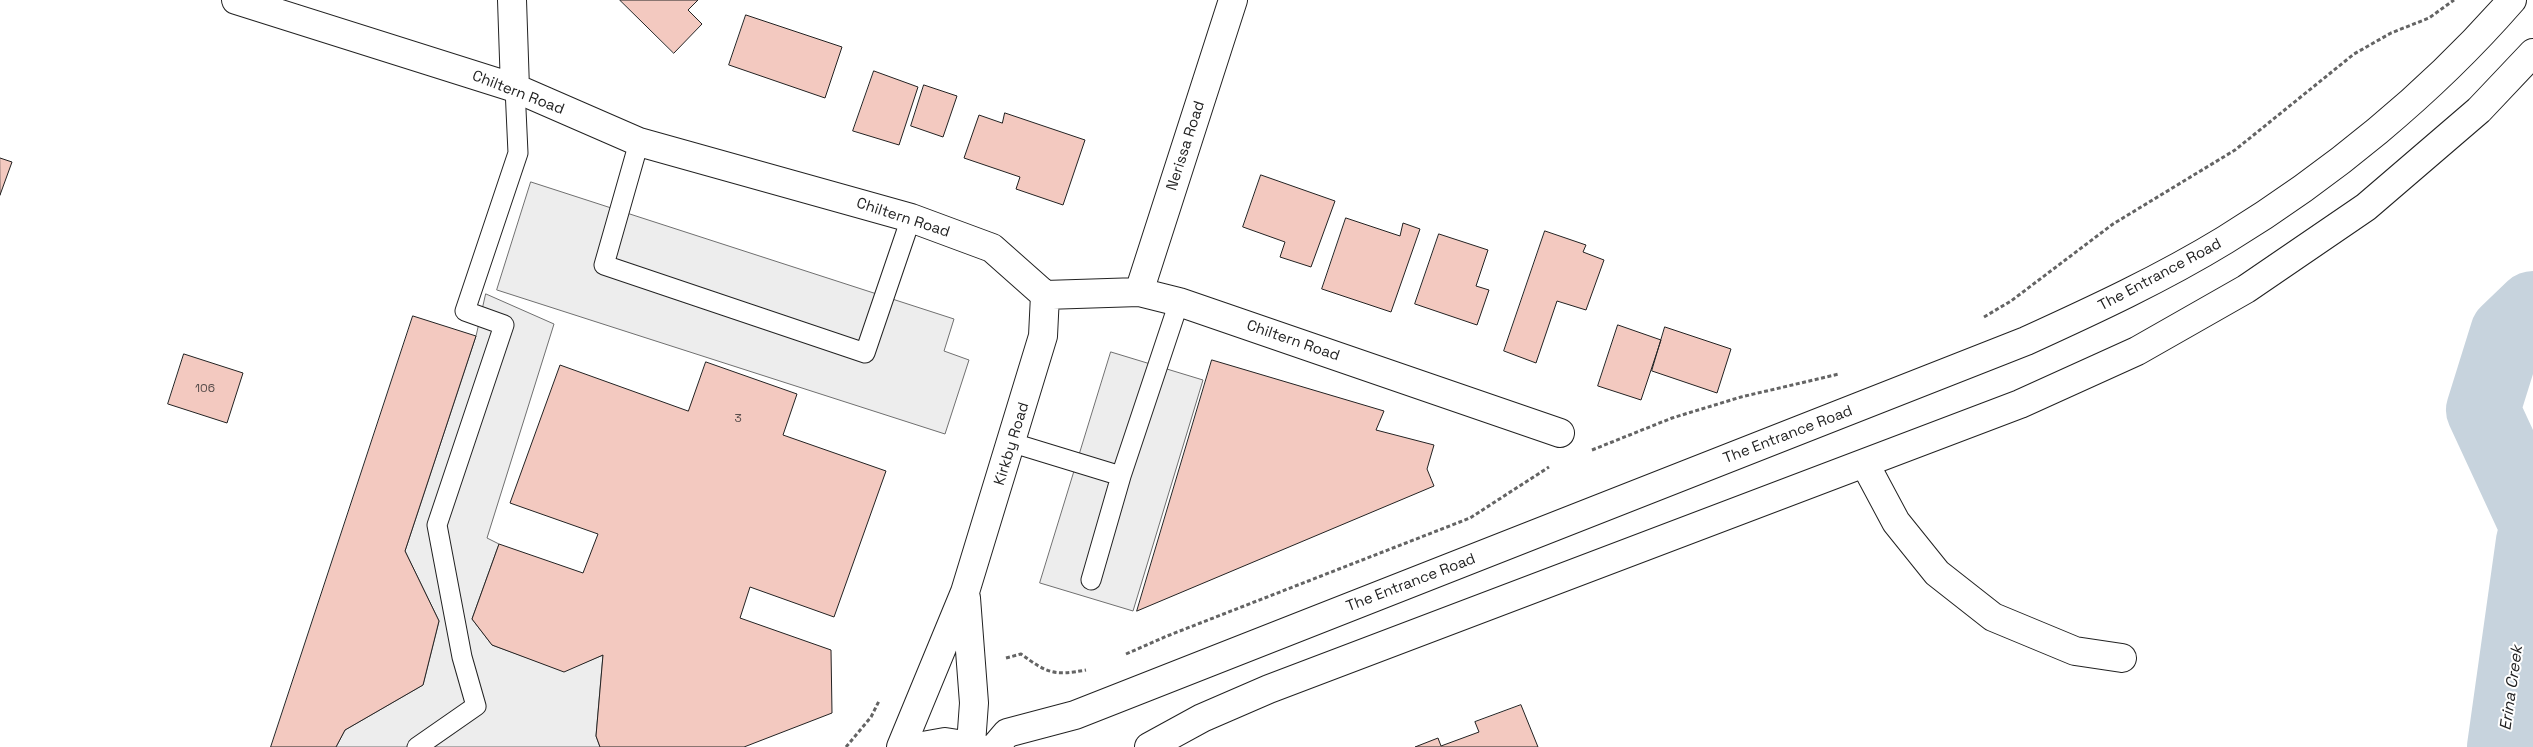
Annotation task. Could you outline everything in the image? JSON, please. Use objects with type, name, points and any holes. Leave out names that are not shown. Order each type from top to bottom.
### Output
[{"type":"main road","name":"Chiltern Road","points":[[236,0],[515,88],[639,142],[912,218],[992,248],[1046,295],[1139,292],[1179,302],[1560,432]]},
{"type":"main road","points":[[512,0],[515,88]]},
{"type":"main road","name":"Nerissa Road","points":[[1139,292],[1233,0]]},
{"type":"main road","name":"The Entrance Road","points":[[981,746],[1007,734],[1075,715],[2017,345],[2095,310],[2217,244],[2288,199],[2405,106],[2512,0]]},
{"type":"main road","points":[[1149,747],[1202,718],[1270,689],[2020,404],[2128,355],[2246,289],[2366,207],[2478,110],[2533,53]]},
{"type":"main road","name":"Kirkby Road","points":[[901,747],[966,592],[1013,443],[1044,336],[1046,295]]},
{"type":"main road","points":[[1865,464],[1896,522],[1937,573],[1993,617],[2075,650],[2122,658]]},
{"type":"main road","name":"Kirkby Road","points":[[966,592],[974,703],[981,746]]},
{"type":"main road","points":[[917,747],[945,742],[981,746]]},
{"type":"lane","points":[[418,747],[476,706],[462,657],[437,525],[504,325],[466,311],[518,153],[515,88]]},
{"type":"lane","points":[[639,142],[604,265],[865,353],[912,218]]},
{"type":"lane","points":[[1091,580],[1121,476],[1179,302]]},
{"type":"lane","points":[[1013,443],[1121,476]]},
{"type":"path","points":[[1980,319],[2010,301],[2113,224],[2235,150],[2354,54],[2391,33],[2429,18],[2454,0]]},
{"type":"path","points":[[1589,451],[1672,418],[1733,399],[1841,374]]},
{"type":"path","points":[[1118,658],[1167,636],[1470,518],[1552,466]]},
{"type":"path","points":[[971,666],[1021,654],[1042,669],[1062,675],[1094,669]]},
{"type":"path","points":[[846,747],[870,717],[882,695]]},
{"type":"shaded area","points":[[531,182],[954,319],[944,351],[969,360],[945,434],[497,290]]},
{"type":"shaded area","points":[[486,294],[554,324],[487,538],[499,544],[472,619],[492,645],[564,671],[603,655],[596,736],[600,747],[336,747],[345,730],[423,685],[439,621],[405,551],[476,336]]},
{"type":"shaded area","points":[[1111,352],[1203,380],[1133,611],[1040,583]]},
{"type":"building","points":[[620,0],[698,0],[688,10],[702,24],[674,53]]},
{"type":"building","points":[[746,15],[842,47],[825,98],[729,65]]},
{"type":"building","points":[[874,71],[918,87],[899,145],[853,131]]},
{"type":"building","points":[[924,85],[957,96],[943,137],[911,126]]},
{"type":"building","points":[[1005,113],[1085,140],[1063,205],[1016,189],[1020,177],[964,158],[979,115],[1002,123]]},
{"type":"building","points":[[0,158],[12,162],[0,195]]},
{"type":"building","points":[[1261,175],[1335,201],[1311,267],[1280,257],[1285,242],[1243,227]]},
{"type":"building","points":[[1346,218],[1400,236],[1403,223],[1420,229],[1391,312],[1322,289]]},
{"type":"building","points":[[1545,231],[1586,245],[1583,252],[1604,260],[1586,310],[1557,301],[1536,363],[1504,351]]},
{"type":"building","points":[[1439,234],[1488,250],[1476,286],[1489,290],[1477,325],[1415,304]]},
{"type":"building","points":[[413,316],[476,336],[405,551],[439,621],[423,685],[345,730],[336,747],[271,747]]},
{"type":"building","points":[[1618,325],[1661,340],[1641,400],[1598,386]]},
{"type":"building","points":[[1665,327],[1731,349],[1717,393],[1652,371]]},
{"type":"building","points":[[184,354],[243,373],[227,423],[168,404]]},
{"type":"building","points":[[1212,360],[1384,411],[1376,430],[1434,445],[1427,469],[1434,486],[1137,611]]},
{"type":"building","points":[[706,362],[797,394],[783,435],[886,471],[834,617],[750,587],[740,618],[831,650],[832,713],[744,747],[600,747],[596,736],[603,655],[564,672],[492,645],[472,619],[499,544],[583,573],[598,534],[510,503],[560,365],[688,411]]},
{"type":"building","points":[[1521,705],[1538,747],[1415,747],[1438,738],[1441,746],[1479,732],[1475,722]]},
{"type":"waterway","name":"Erina Creek","points":[[2533,308],[2507,333],[2483,410],[2533,518]]},
{"type":"waterway","name":"Erina Creek","points":[[2504,747],[2533,541]]}]
